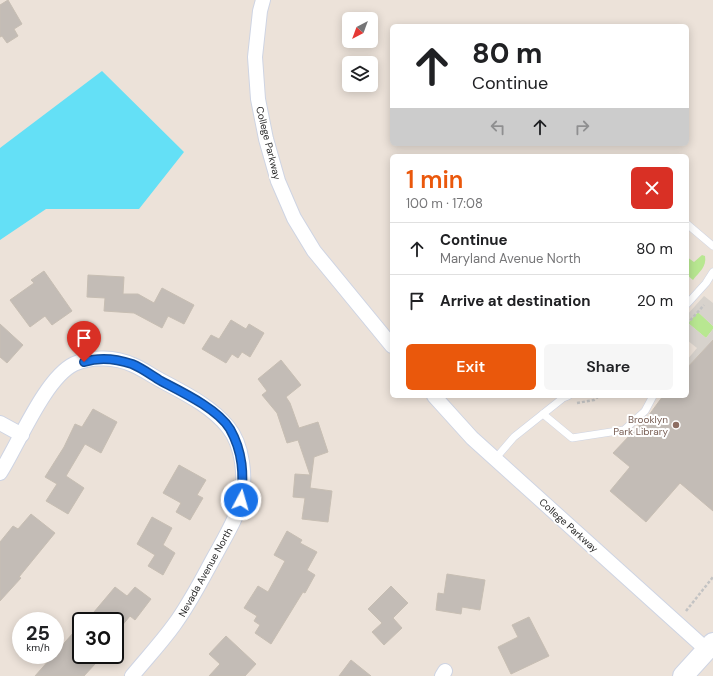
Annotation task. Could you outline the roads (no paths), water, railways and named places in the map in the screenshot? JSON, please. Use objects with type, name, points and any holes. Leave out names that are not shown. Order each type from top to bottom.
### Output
[{"type":"main road","points":[[683,676],[710,646]]},
{"type":"street","name":"College Parkway","points":[[262,0],[255,57],[258,92],[266,139],[278,181],[294,218],[314,251],[390,344]]},
{"type":"street","name":"Nevada Avenue North","points":[[0,473],[45,393],[57,377],[74,364],[94,359],[114,360],[132,364],[190,396],[212,411],[229,428],[240,451],[243,475],[241,500],[232,523],[192,598],[174,625],[132,676]]},
{"type":"street","name":"College Parkway","points":[[436,398],[456,421],[495,459],[677,622],[710,646]]},
{"type":"street","points":[[0,423],[22,435]]},
{"type":"lane","points":[[689,226],[713,246]]},
{"type":"lane","points":[[689,302],[706,283],[713,272]]},
{"type":"lane","points":[[495,459],[514,437],[565,398]]},
{"type":"lane","points":[[543,414],[572,438],[579,437],[624,430],[645,411],[652,398]]},
{"type":"water","points":[[102,71],[184,152],[139,209],[46,209],[0,240],[0,148]]},
{"type":"place","name":"Brooklyn Park Library","points":[[676,425]]}]
